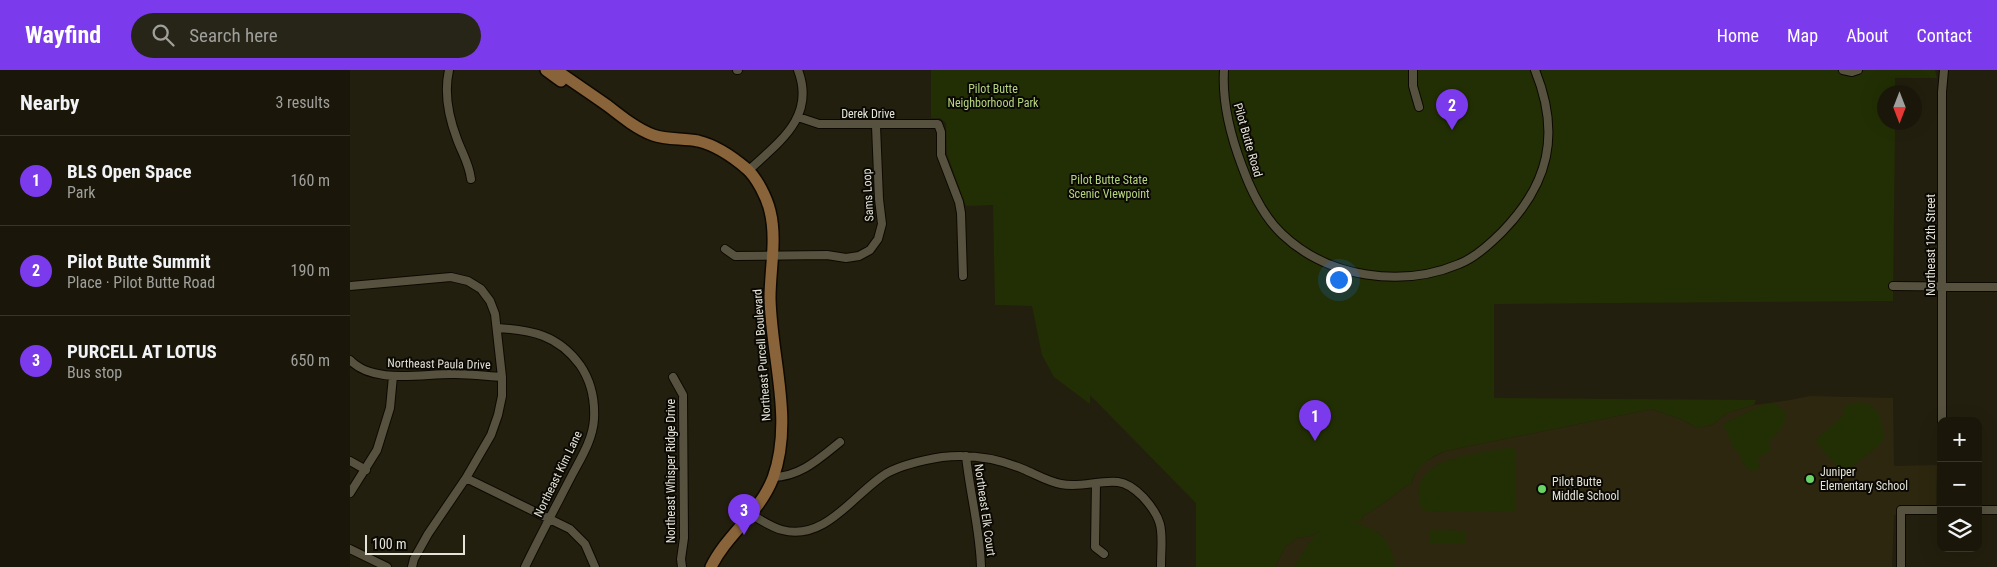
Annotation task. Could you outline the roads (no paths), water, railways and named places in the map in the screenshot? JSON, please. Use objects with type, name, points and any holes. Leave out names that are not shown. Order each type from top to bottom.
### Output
[{"type":"street","points":[[448,70],[446,81],[449,112],[457,139],[470,165],[472,179]]},
{"type":"street","name":"Northeast Purcell Boulevard","points":[[546,70],[642,136],[665,143],[711,147]]},
{"type":"street","name":"Northeast Purcell Boulevard","points":[[556,70],[645,132],[666,138],[698,141],[724,152],[749,170],[764,195],[770,211],[772,229],[770,300],[782,434],[778,460],[765,495],[752,514],[727,542],[710,567]]},
{"type":"street","points":[[749,170],[789,132],[798,117],[803,95],[802,79],[798,70]]},
{"type":"street","name":"Pilot Butte Road","points":[[1224,70],[1225,100],[1238,155],[1248,183],[1263,211],[1282,234],[1301,249],[1324,263],[1351,272],[1381,277],[1414,276],[1462,264],[1496,238],[1527,203],[1538,186],[1546,160],[1549,138],[1544,98],[1535,70]]},
{"type":"street","points":[[1413,70],[1413,86],[1419,106]]},
{"type":"street","points":[[1843,70],[1852,72],[1858,70]]},
{"type":"street","name":"Northeast 12th Street","points":[[1942,417],[1942,92],[1944,70]]},
{"type":"street","name":"Derek Drive","points":[[798,117],[819,124],[876,126],[938,124],[941,132],[941,155],[959,202],[961,213],[962,276]]},
{"type":"street","name":"Sams Loop","points":[[725,249],[734,256],[827,255],[846,258],[863,254],[870,250],[878,239],[882,224],[876,126]]},
{"type":"street","points":[[350,286],[451,277],[468,281],[481,289],[490,301],[495,314],[502,377],[502,396],[498,415],[491,435],[466,478],[428,534],[414,559],[412,567]]},
{"type":"street","points":[[1893,286],[1997,287]]},
{"type":"street","name":"Northeast Kim Lane","points":[[496,328],[525,330],[550,338],[570,352],[585,373],[594,396],[594,421],[588,444],[525,567]]},
{"type":"street","name":"Northeast Paula Drive","points":[[350,360],[355,365],[374,373],[393,376],[454,374],[502,377]]},
{"type":"street","points":[[350,493],[366,470],[376,450],[390,408],[393,376]]},
{"type":"street","name":"Northeast Whisper Ridge Drive","points":[[673,376],[683,395],[684,538],[681,559],[682,567]]},
{"type":"street","points":[[773,477],[783,477],[809,467],[840,442]]},
{"type":"street","name":"Northeast Elk Court","points":[[966,456],[969,484],[980,538],[981,567]]},
{"type":"street","points":[[752,514],[774,527],[788,532],[812,529],[831,520],[887,473],[912,463],[942,457],[983,457],[1015,466],[1060,484],[1119,482],[1126,484],[1136,491],[1154,509],[1159,517],[1162,527],[1161,567]]},
{"type":"street","points":[[350,461],[366,470]]},
{"type":"street","points":[[466,478],[570,529],[585,544],[595,567]]},
{"type":"street","points":[[1096,483],[1095,547],[1104,554]]},
{"type":"street","points":[[1901,567],[1901,510],[1937,510]]},
{"type":"street","points":[[1982,510],[1997,510]]},
{"type":"street","points":[[350,549],[387,567]]},
{"type":"place","name":"Pilot Butte Summit","points":[[1452,130]]},
{"type":"place","name":"BLS Open Space","points":[[1315,441]]},
{"type":"place","name":"Juniper Elementary School","points":[[1810,479]]},
{"type":"place","name":"Pilot Butte Middle School","points":[[1542,489]]},
{"type":"place","name":"PURCELL AT LOTUS","points":[[744,535]]},
{"type":"park label","name":"Pilot Butte Neighborhood Park","points":[[993,96]]},
{"type":"park label","name":"Pilot Butte State Scenic Viewpoint","points":[[1109,187]]}]
